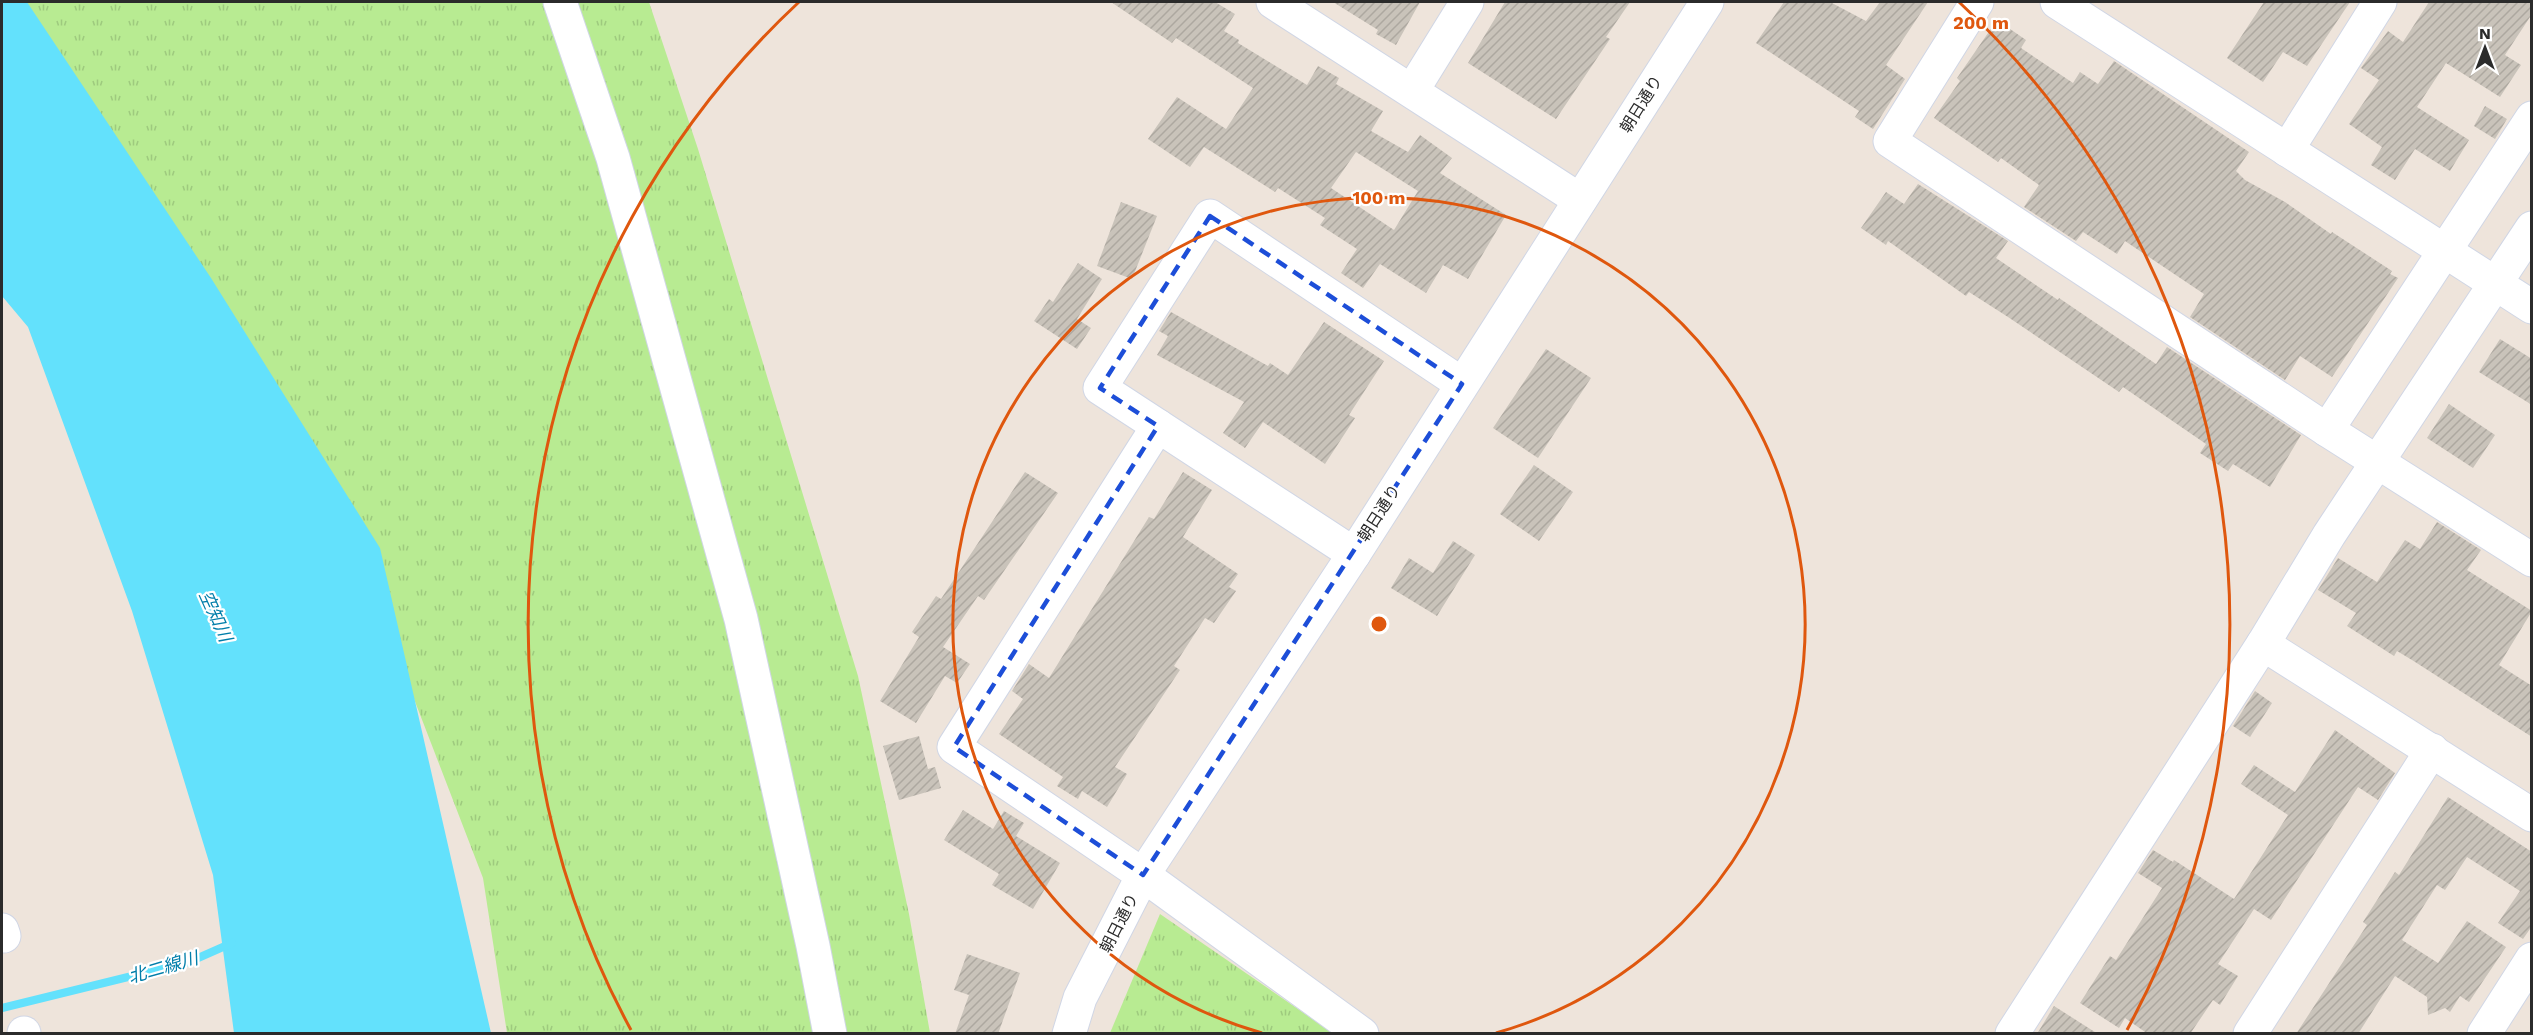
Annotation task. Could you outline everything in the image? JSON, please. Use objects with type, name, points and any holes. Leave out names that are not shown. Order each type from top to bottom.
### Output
[{"type":"street","points":[[560,2],[613,158],[741,619],[813,946],[830,1034]]},
{"type":"street","points":[[1273,2],[1580,200]]},
{"type":"street","points":[[1412,91],[1467,2]]},
{"type":"street","name":"朝日通り","points":[[1069,1034],[1080,998],[1143,875],[1354,554],[1707,2]]},
{"type":"street","points":[[1977,2],[1890,141],[2376,462],[2532,560]]},
{"type":"street","points":[[2057,2],[2443,252],[2532,307]]},
{"type":"street","points":[[2287,150],[2380,2]]},
{"type":"street","points":[[2327,430],[2532,118]]},
{"type":"street","points":[[1354,554],[1100,388],[1210,216],[1462,384]]},
{"type":"street","points":[[2012,1034],[2264,644],[2376,462],[2532,228]]},
{"type":"street","points":[[1158,426],[954,747],[1143,875],[1362,1034]]},
{"type":"street","points":[[2264,644],[2532,815]]},
{"type":"street","points":[[2250,1034],[2432,750]]},
{"type":"street","points":[[2484,1034],[2532,958]]},
{"type":"highlighted area","points":[[1210,216],[1462,384],[1143,875],[954,747],[1158,426],[1100,388]]},
{"type":"green space","points":[[8,2],[649,2],[698,149],[858,676],[909,914],[930,1033],[507,1033],[483,878],[374,595]]},
{"type":"green space","points":[[1160,914],[1333,1033],[1110,1033]]},
{"type":"water","name":"空知川","points":[[2,2],[27,2],[211,278],[380,548],[491,1033],[234,1033],[213,875],[132,611],[28,327],[2,296]]},
{"type":"building","points":[[1111,2],[1215,2],[1235,14],[1224,31],[1239,40],[1238,43],[1307,85],[1318,66],[1339,78],[1336,84],[1383,111],[1371,131],[1408,152],[1420,135],[1452,158],[1440,173],[1506,215],[1468,279],[1443,265],[1426,293],[1380,264],[1363,288],[1341,273],[1357,249],[1320,225],[1325,218],[1278,188],[1275,192],[1204,147],[1190,167],[1148,139],[1177,97],[1226,129],[1253,88],[1176,38],[1172,43]],"holes":[[[1356,152],[1418,191],[1394,230],[1331,188]]]},
{"type":"building","points":[[1333,2],[1420,2],[1396,45],[1376,34],[1378,30]]},
{"type":"building","points":[[1505,2],[1630,2],[1606,37],[1610,39],[1556,119],[1468,63]]},
{"type":"building","points":[[1784,2],[1830,2],[1866,21],[1880,2],[1928,2],[1886,65],[1905,79],[1873,129],[1855,117],[1859,111],[1756,43]]},
{"type":"building","points":[[2264,2],[2350,2],[2307,66],[2283,52],[2263,82],[2227,58]]},
{"type":"building","points":[[2429,2],[2532,2],[2532,14],[2505,55],[2521,65],[2500,97],[2446,63],[2417,107],[2469,140],[2450,171],[2415,149],[2395,180],[2371,165],[2382,147],[2349,124],[2379,80],[2361,68],[2388,31],[2403,42]]},
{"type":"building","points":[[1997,20],[2026,40],[2021,48],[2073,83],[2080,72],[2098,84],[2114,61],[2249,152],[2236,171],[2245,180],[2285,202],[2331,234],[2332,232],[2392,271],[2390,274],[2398,278],[2332,377],[2300,356],[2285,380],[2190,317],[2204,294],[2125,241],[2117,254],[2083,232],[2076,241],[2024,207],[2039,185],[2001,158],[1998,162],[1934,118],[1960,81],[1957,78]]},
{"type":"building","points":[[2485,106],[2507,119],[2495,139],[2474,126]]},
{"type":"building","points":[[1918,184],[2008,241],[1996,258],[2058,300],[2059,298],[2156,364],[2167,347],[2301,435],[2270,487],[2233,464],[2228,471],[2200,453],[2206,444],[2123,387],[2119,392],[1969,292],[1966,296],[1888,241],[1886,245],[1861,228],[1886,192],[1904,204]]},
{"type":"building","points":[[1121,202],[1157,216],[1132,279],[1097,266]]},
{"type":"building","points":[[1078,263],[1102,279],[1077,319],[1091,328],[1077,349],[1034,321],[1049,299],[1053,302]]},
{"type":"building","points":[[1171,312],[1268,366],[1270,363],[1288,375],[1324,322],[1384,361],[1349,415],[1355,418],[1325,464],[1263,422],[1245,448],[1223,433],[1244,402],[1157,355],[1168,336],[1159,331]]},
{"type":"building","points":[[2500,339],[2532,359],[2532,405],[2479,372]]},
{"type":"building","points":[[1546,349],[1591,378],[1538,458],[1493,428]]},
{"type":"building","points":[[2449,404],[2495,435],[2473,468],[2427,438]]},
{"type":"building","points":[[1534,465],[1573,492],[1539,541],[1500,514]]},
{"type":"building","points":[[1025,472],[1058,493],[984,600],[978,596],[943,647],[970,664],[957,683],[945,676],[916,723],[880,701],[919,637],[912,632],[936,596],[941,599]]},
{"type":"building","points":[[1183,472],[1212,490],[1183,537],[1238,574],[1229,587],[1236,591],[1214,623],[1205,618],[1174,666],[1180,670],[1115,767],[1127,774],[1107,807],[1082,791],[1078,799],[1057,786],[1063,777],[999,734],[1023,699],[1012,691],[1029,664],[1049,678],[1149,517],[1154,519]]},
{"type":"building","points":[[2437,522],[2481,550],[2467,570],[2532,611],[2499,665],[2532,686],[2532,737],[2397,651],[2394,656],[2347,626],[2356,613],[2318,590],[2338,558],[2377,582],[2405,540],[2420,549]]},
{"type":"building","points":[[1453,541],[1475,555],[1437,616],[1391,588],[1409,558],[1433,573]]},
{"type":"building","points":[[2255,691],[2272,703],[2250,737],[2233,726]]},
{"type":"building","points":[[2335,730],[2395,773],[2378,800],[2358,787],[2271,920],[2254,909],[2218,964],[2238,976],[2220,1005],[2213,1000],[2190,1034],[2148,1034],[2125,1018],[2119,1028],[2080,1003],[2110,956],[2116,960],[2162,888],[2138,873],[2153,850],[2173,862],[2174,860],[2234,899],[2288,815],[2241,784],[2254,765],[2295,792]]},
{"type":"building","points":[[919,736],[928,769],[935,767],[941,788],[899,800],[883,746]]},
{"type":"building","points":[[2448,797],[2532,852],[2532,926],[2523,939],[2498,923],[2520,891],[2467,857],[2445,890],[2437,885],[2402,940],[2438,963],[2467,921],[2506,947],[2469,1002],[2460,996],[2450,1012],[2445,1008],[2428,1015],[2427,997],[2395,976],[2358,1034],[2296,1034],[2367,925],[2363,922],[2395,872],[2399,875]]},
{"type":"building","points":[[963,810],[993,829],[1004,811],[1024,823],[1016,836],[1060,863],[1033,909],[992,885],[999,874],[944,840]]},
{"type":"building","points":[[967,954],[1020,973],[998,1034],[955,1034],[969,995],[954,990]]},
{"type":"building","points":[[2054,1006],[2098,1034],[2037,1034]]},
{"type":"waterway","name":"北二線川","points":[[2,1008],[189,962],[232,943]]}]
